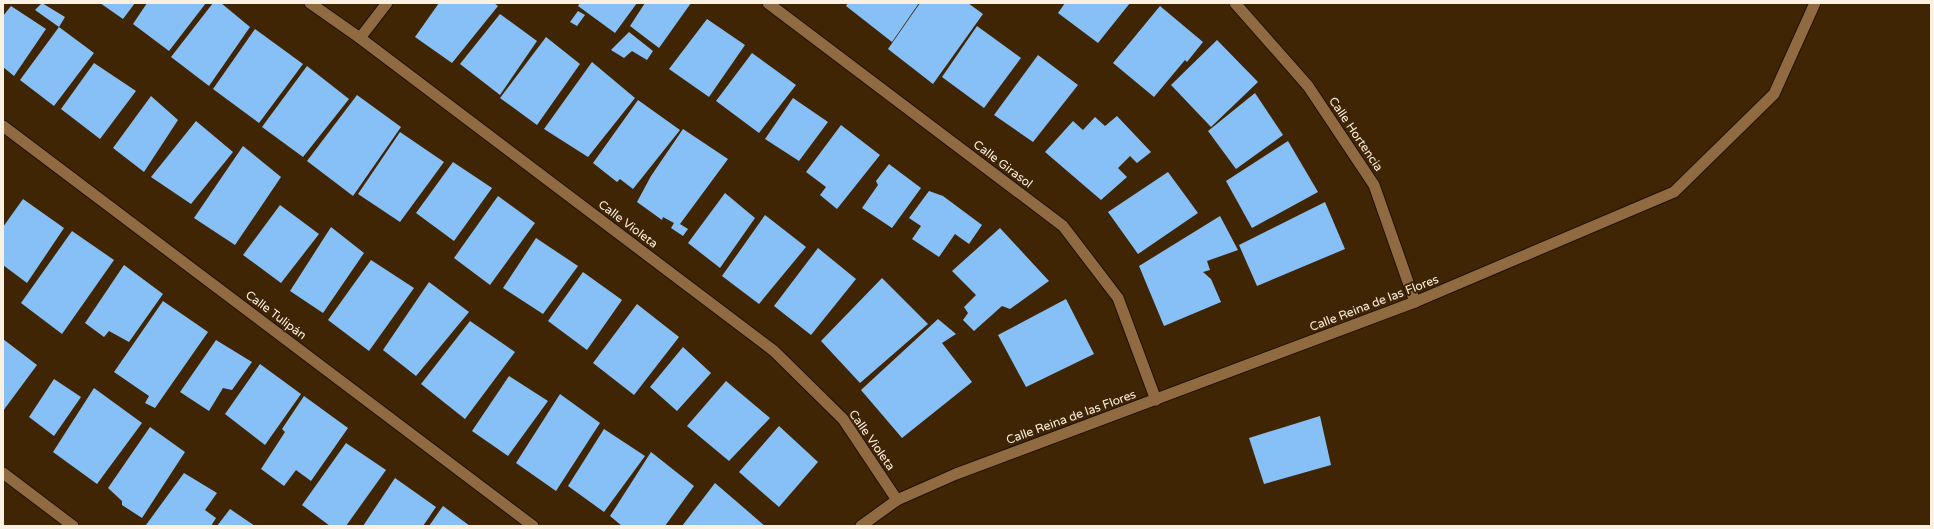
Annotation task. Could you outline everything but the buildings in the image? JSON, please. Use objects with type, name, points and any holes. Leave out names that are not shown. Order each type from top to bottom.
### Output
[{"type":"street","name":"Calle Violeta","points":[[310,3],[360,38],[774,351],[843,419],[897,500]]},
{"type":"street","points":[[360,38],[387,3]]},
{"type":"street","name":"Calle Girasol","points":[[768,3],[1063,226],[1118,298],[1156,400]]},
{"type":"street","name":"Calle Hortencia","points":[[1235,3],[1308,86],[1374,185],[1415,302]]},
{"type":"street","name":"Calle Reina de las Flores","points":[[861,526],[897,500],[956,474],[1415,302],[1674,192],[1774,94],[1815,3]]},
{"type":"street","name":"Calle Tulipán","points":[[3,126],[533,526]]},
{"type":"street","points":[[3,473],[73,526]]}]
